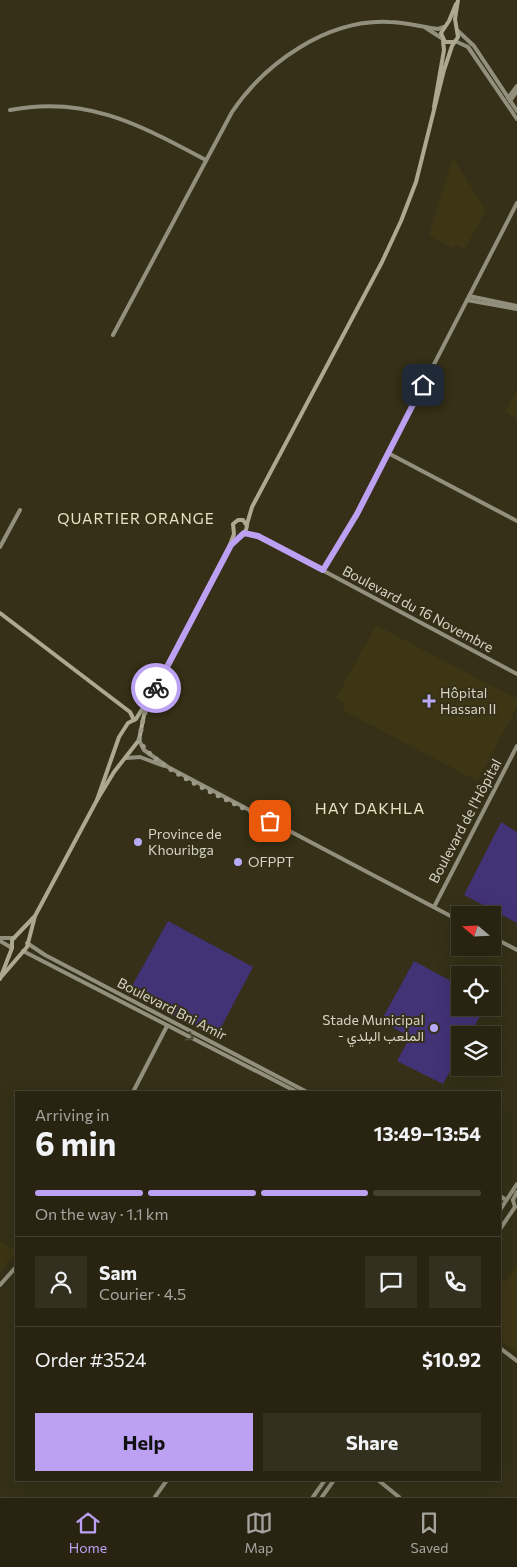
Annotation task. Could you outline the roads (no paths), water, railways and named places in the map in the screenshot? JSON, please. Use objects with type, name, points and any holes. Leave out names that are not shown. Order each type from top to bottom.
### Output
[{"type":"main road","points":[[433,112],[444,50],[441,34],[458,0]]},
{"type":"main road","points":[[97,800],[112,760],[113,750],[128,723],[135,719],[155,688],[231,545],[234,531],[233,524],[250,510],[395,236],[416,182],[448,56],[458,37],[455,19],[458,0]]},
{"type":"main road","points":[[444,27],[451,26],[457,30]]},
{"type":"main road","points":[[443,40],[449,43],[455,42]]},
{"type":"main road","points":[[231,545],[243,534],[247,526],[250,510]]},
{"type":"main road","points":[[240,520],[247,526]]},
{"type":"main road","points":[[234,531],[243,534]]},
{"type":"main road","points":[[0,613],[132,714],[142,724]]},
{"type":"main road","points":[[1,977],[22,952],[35,916],[97,800],[139,740],[144,715],[155,688]]},
{"type":"main road","points":[[126,710],[128,723]]},
{"type":"main road","points":[[112,760],[121,764]]},
{"type":"main road","points":[[1,977],[15,938],[35,916]]},
{"type":"main road","points":[[15,938],[24,937],[27,942]]},
{"type":"main road","points":[[12,948],[22,952]]},
{"type":"street","points":[[113,335],[232,112],[254,83],[279,63],[310,43],[342,29],[387,22],[424,27],[444,27]]},
{"type":"street","points":[[424,27],[443,40]]},
{"type":"street","points":[[457,30],[474,46],[517,111]]},
{"type":"street","points":[[455,42],[468,46],[517,119]]},
{"type":"street","points":[[509,99],[517,86]]},
{"type":"street","points":[[509,99],[517,91]]},
{"type":"street","points":[[10,110],[55,105],[93,109],[134,123],[206,160]]},
{"type":"street","points":[[323,570],[353,521],[517,203]]},
{"type":"street","points":[[468,298],[517,308]]},
{"type":"street","points":[[388,453],[517,521]]},
{"type":"street","points":[[0,547],[20,510]]},
{"type":"street","name":"Boulevard du 16 Novembre","points":[[247,526],[255,535],[517,674]]},
{"type":"street","name":"Boulevard du 16 Novembre","points":[[243,534],[255,535]]},
{"type":"street","points":[[139,740],[144,750],[168,767],[451,916]]},
{"type":"street","name":"Boulevard de l'Hôpital","points":[[434,907],[517,746]]},
{"type":"street","points":[[127,758],[140,757],[168,767]]},
{"type":"street","points":[[0,940],[15,938]]},
{"type":"street","points":[[0,940],[12,948]]},
{"type":"street","name":"Boulevard Bni Amir","points":[[27,942],[45,955],[291,1089]]},
{"type":"street","points":[[501,942],[517,950]]},
{"type":"street","name":"Boulevard Bni Amir","points":[[22,952],[291,1089]]},
{"type":"street","points":[[134,1091],[167,1026]]},
{"type":"street","points":[[511,1212],[506,1211],[505,1203],[517,1184]]},
{"type":"street","points":[[505,1203],[517,1192]]},
{"type":"street","points":[[501,1227],[516,1207],[505,1203]]},
{"type":"street","points":[[0,1285],[15,1268]]},
{"type":"street","points":[[501,1349],[517,1361]]},
{"type":"street","points":[[155,1497],[166,1481]]},
{"type":"street","points":[[313,1497],[324,1481]]},
{"type":"street","points":[[322,1497],[333,1481]]},
{"type":"street","points":[[379,1481],[399,1497]]},
{"type":"place","name":"Hôpital Hassan II","points":[[429,701]]},
{"type":"place","name":"Province de Khouribga","points":[[138,842]]},
{"type":"place","name":"OFPPT","points":[[238,862]]},
{"type":"place","name":"Stade Municipal - الملعب البلدي","points":[[434,1028]]},
{"type":"district","name":"QUARTIER ORANGE","points":[[136,519]]},
{"type":"district","name":"HAY DAKHLA","points":[[370,808]]}]
